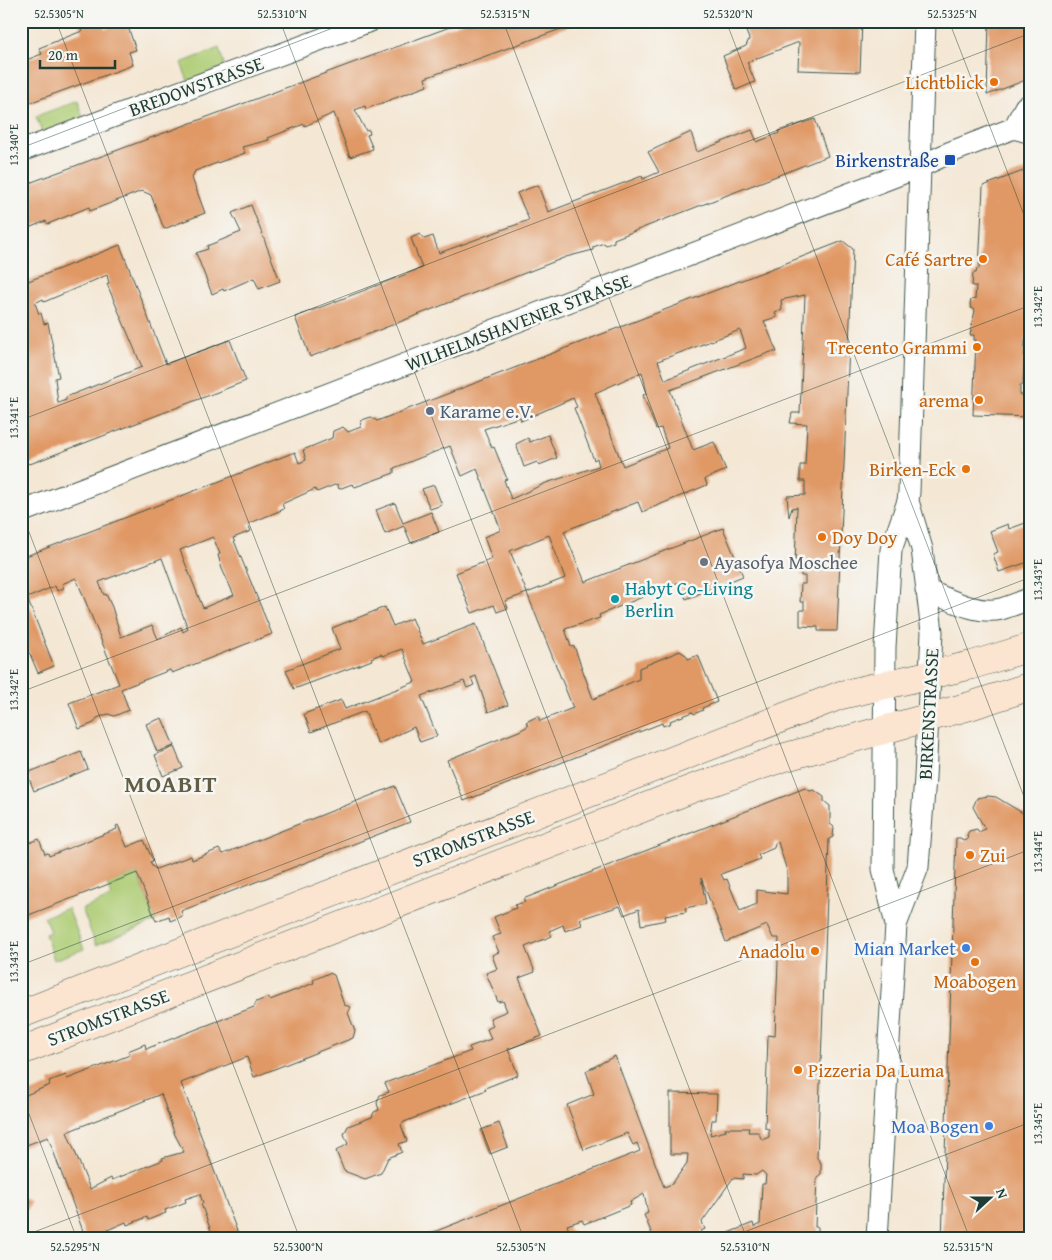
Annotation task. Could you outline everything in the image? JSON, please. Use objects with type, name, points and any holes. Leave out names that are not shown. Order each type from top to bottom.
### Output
[{"type":"main road","name":"STROMSTRASSE","points":[[21,1014],[841,695],[972,665],[1031,646]]},
{"type":"main road","name":"STROMSTRASSE","points":[[21,1050],[694,788],[782,758],[970,706],[1031,686]]},
{"type":"street","name":"BREDOWSTRASSE","points":[[21,151],[370,21]]},
{"type":"street","name":"BIRKENSTRASSE","points":[[877,1239],[896,926],[883,869],[884,685],[891,550],[908,501],[919,167],[926,21]]},
{"type":"street","name":"WILHELMSHAVENER STRASSE","points":[[21,512],[919,167],[951,152],[1022,130],[1025,107],[1031,105]]},
{"type":"street","name":"BIRKENSTRASSE","points":[[896,926],[918,867],[925,778],[932,632],[922,549],[908,501]]},
{"type":"street","points":[[926,590],[963,604],[985,609],[1000,609],[1031,598]]},
{"type":"green space","points":[[219,48],[225,67],[188,81],[181,63]]},
{"type":"green space","points":[[77,101],[84,120],[43,135],[36,116]]},
{"type":"green space","points":[[137,873],[156,921],[96,945],[82,909],[112,897],[107,884]]},
{"type":"green space","points":[[68,908],[84,949],[54,960],[45,934],[50,932],[44,917]]},
{"type":"building","points":[[78,21],[102,21],[105,29],[126,21],[136,50],[129,52],[133,65],[21,106],[21,62],[42,54],[39,48],[82,31]]},
{"type":"building","points":[[466,21],[583,21],[425,78],[427,86],[366,109],[365,106],[355,110],[366,131],[369,130],[370,134],[367,135],[373,149],[350,157],[334,113],[305,126],[304,124],[268,138],[269,140],[242,147],[245,153],[195,171],[192,178],[205,213],[164,229],[151,195],[142,191],[90,211],[89,207],[48,224],[46,221],[21,231],[21,186]]},
{"type":"building","points":[[742,21],[783,21],[787,25],[812,26],[812,21],[862,21],[860,72],[798,70],[799,42],[747,62],[755,82],[736,90],[723,56],[746,46],[749,39]]},
{"type":"building","points":[[989,21],[1031,21],[1031,78],[987,95]]},
{"type":"building","points":[[815,119],[828,156],[614,239],[614,242],[606,245],[604,243],[593,247],[593,250],[566,257],[310,357],[295,317],[422,268],[411,238],[420,234],[424,239],[433,236],[439,253],[529,220],[517,193],[538,185],[548,212],[642,176],[643,179],[659,172],[648,152],[691,132],[697,152],[752,130],[757,142],[779,133],[778,131]]},
{"type":"building","points":[[1031,168],[1031,334],[1027,333],[1025,342],[1023,385],[1020,385],[1020,395],[1031,395],[1031,417],[973,415],[976,340],[974,340],[974,335],[970,335],[975,310],[971,308],[970,304],[971,300],[975,299],[976,286],[972,286],[973,273],[976,273],[977,268],[979,269],[983,186]]},
{"type":"building","points":[[251,205],[280,281],[259,289],[254,278],[212,294],[196,253],[208,249],[207,246],[241,232],[232,213]]},
{"type":"building","points":[[843,241],[853,249],[837,631],[818,631],[818,627],[800,626],[800,610],[804,610],[804,602],[800,602],[801,584],[805,584],[805,576],[801,576],[801,566],[795,566],[797,507],[792,508],[789,517],[787,496],[805,495],[805,481],[800,481],[800,465],[805,465],[807,424],[790,423],[792,413],[800,413],[805,295],[781,300],[782,310],[775,313],[777,317],[764,321],[777,352],[771,352],[670,390],[693,450],[714,442],[726,470],[705,479],[707,485],[642,512],[638,502],[564,531],[585,582],[723,528],[743,576],[686,599],[679,582],[599,615],[600,618],[565,629],[571,647],[574,646],[593,699],[639,679],[639,668],[680,651],[688,659],[698,655],[717,702],[702,708],[703,710],[694,714],[693,712],[670,721],[671,723],[663,726],[662,723],[464,801],[447,760],[519,731],[528,726],[526,722],[538,716],[540,721],[573,708],[527,593],[505,601],[508,608],[497,612],[494,605],[472,613],[456,573],[492,559],[484,537],[501,530],[477,469],[462,476],[450,446],[394,468],[394,473],[355,487],[352,484],[339,489],[337,484],[317,492],[315,489],[282,504],[284,509],[248,524],[251,531],[233,538],[272,634],[172,673],[170,670],[121,689],[129,710],[114,716],[108,714],[97,718],[94,723],[79,729],[69,703],[119,684],[76,578],[62,584],[64,588],[57,591],[55,586],[27,598],[54,666],[38,673],[30,654],[21,643],[21,558],[295,452],[299,463],[306,460],[303,450],[332,438],[333,431],[343,427],[348,432],[361,427],[362,420],[371,417],[377,421]],"holes":[[[740,330],[746,348],[665,380],[658,361]],[[642,372],[647,393],[643,395],[656,429],[661,428],[668,448],[623,466],[595,393]],[[573,398],[577,407],[574,408],[594,460],[597,458],[599,466],[546,483],[511,499],[504,480],[507,479],[494,447],[492,448],[484,429],[520,417],[521,421]],[[549,535],[565,578],[527,593],[510,551]],[[213,537],[220,554],[218,555],[222,569],[234,595],[203,608],[180,550]],[[162,558],[188,629],[183,632],[181,627],[158,639],[152,625],[121,637],[112,607],[106,594],[104,595],[99,582]]]},
{"type":"building","points":[[120,245],[166,364],[230,340],[246,381],[30,464],[21,461],[21,270],[26,282]],"holes":[[[107,275],[109,283],[107,284],[142,367],[66,397],[66,400],[58,403],[55,378],[59,377],[48,323],[44,324],[41,313],[39,314],[35,303],[43,299],[44,302]]]},
{"type":"building","points":[[548,435],[557,458],[539,465],[537,462],[524,467],[516,444],[528,438],[530,442]]},
{"type":"building","points":[[434,485],[442,505],[430,509],[422,489]]},
{"type":"building","points":[[395,503],[403,523],[431,512],[439,532],[411,543],[404,526],[385,534],[376,510]]},
{"type":"building","points":[[1031,521],[1031,561],[999,572],[993,554],[998,552],[990,531],[1008,524],[1009,529]]},
{"type":"building","points":[[385,607],[393,626],[412,618],[423,644],[476,624],[508,705],[488,712],[476,676],[471,678],[474,685],[467,688],[464,681],[421,696],[437,736],[420,742],[414,727],[378,744],[365,711],[311,732],[304,714],[341,700],[345,709],[415,682],[402,649],[382,656],[381,654],[371,658],[372,660],[294,689],[286,670],[340,649],[332,628]]},
{"type":"building","points":[[162,718],[174,746],[157,752],[146,724]]},
{"type":"building","points":[[174,747],[183,768],[163,776],[155,755]]},
{"type":"building","points":[[81,752],[88,769],[34,791],[27,773]]},
{"type":"building","points":[[395,786],[410,822],[181,911],[183,916],[170,921],[169,916],[156,921],[137,873],[21,918],[21,824],[29,843],[39,839],[45,854],[48,853],[49,856],[117,829],[116,826],[118,825],[127,847],[144,840],[153,861],[150,862],[156,869],[191,856],[192,860],[219,849],[223,854]]},
{"type":"building","points":[[805,788],[810,791],[814,790],[824,797],[824,801],[830,806],[830,824],[834,827],[833,837],[829,839],[817,1158],[821,1163],[821,1174],[817,1177],[815,1227],[818,1227],[818,1239],[713,1239],[753,1223],[754,1227],[760,1224],[762,1184],[765,1184],[766,1175],[762,1171],[756,1175],[743,1174],[743,1179],[733,1178],[702,1222],[705,1229],[701,1231],[705,1239],[654,1239],[644,1215],[648,1213],[644,1194],[630,1202],[631,1205],[584,1224],[582,1220],[567,1225],[569,1231],[573,1231],[576,1239],[416,1239],[640,1151],[637,1143],[633,1145],[627,1133],[584,1150],[567,1105],[594,1094],[586,1071],[615,1056],[664,1187],[672,1184],[687,1163],[688,1154],[671,1154],[670,1093],[717,1094],[716,1120],[712,1120],[710,1135],[726,1131],[725,1128],[749,1128],[748,1132],[758,1132],[762,1140],[769,1137],[769,1129],[765,1128],[768,1035],[775,1036],[779,938],[773,938],[767,925],[726,942],[701,878],[706,904],[685,908],[686,912],[665,916],[666,920],[641,925],[639,909],[624,915],[620,906],[580,919],[582,925],[565,931],[563,925],[549,931],[552,936],[525,947],[535,972],[519,978],[542,1036],[508,1049],[518,1075],[485,1088],[486,1090],[404,1122],[401,1125],[407,1141],[399,1144],[402,1152],[388,1158],[381,1173],[365,1179],[344,1171],[336,1151],[348,1144],[344,1134],[348,1126],[372,1117],[374,1112],[379,1110],[377,1103],[380,1095],[389,1092],[385,1083],[471,1051],[469,1047],[491,1039],[487,1029],[493,1026],[490,1018],[507,1011],[503,1001],[498,1002],[486,973],[497,969],[492,955],[499,952],[492,937],[501,934],[494,917],[516,908],[515,905],[525,902],[523,899]],"holes":[[[778,842],[787,871],[787,894],[757,890],[757,904],[740,911],[727,879],[724,880],[721,874],[760,859],[758,855],[774,848],[775,843]]]},
{"type":"building","name":"Moa Bogen","points":[[996,797],[1031,818],[1031,1239],[942,1239],[956,838],[961,838],[963,841],[968,839],[969,831],[977,829],[979,832],[985,829],[973,807],[977,798]]},
{"type":"building","points":[[329,973],[334,975],[344,1005],[351,1007],[348,1013],[355,1031],[353,1038],[254,1077],[247,1057],[181,1083],[240,1239],[214,1239],[201,1204],[203,1203],[200,1194],[185,1199],[186,1202],[165,1210],[166,1213],[148,1220],[147,1217],[127,1225],[126,1222],[105,1231],[108,1239],[86,1239],[48,1137],[21,1147],[21,1097],[50,1085],[49,1081],[66,1075],[67,1079],[130,1055],[128,1051],[145,1044],[146,1049],[254,1007],[256,1002],[269,997],[270,1000],[314,983],[313,980]],"holes":[[[161,1094],[175,1135],[184,1152],[162,1158],[163,1160],[112,1180],[111,1178],[90,1189],[67,1132]]]},
{"type":"building","points":[[499,1123],[508,1147],[490,1154],[481,1130]]},
{"type":"building","points":[[21,1197],[31,1202],[21,1219]]},
{"type":"place","name":"Lichtblick","points":[[994,82]]},
{"type":"place","name":"Birkenstraße","points":[[950,160]]},
{"type":"place","name":"Café Sartre","points":[[983,259]]},
{"type":"place","name":"Trecento Grammi","points":[[977,347]]},
{"type":"place","name":"arema","points":[[979,400]]},
{"type":"place","name":"Karame e.V.","points":[[430,411]]},
{"type":"place","name":"Birken-Eck","points":[[966,469]]},
{"type":"place","name":"Doy Doy","points":[[822,537]]},
{"type":"place","name":"Ayasofya Moschee","points":[[704,562]]},
{"type":"place","name":"Habyt Co-Living Berlin","points":[[615,599]]},
{"type":"place","name":"Zui","points":[[970,855]]},
{"type":"place","name":"Mian Market","points":[[966,948]]},
{"type":"place","name":"Anadolu","points":[[815,951]]},
{"type":"place","name":"Moabogen","points":[[975,962]]},
{"type":"place","name":"Pizzeria Da Luma","points":[[798,1070]]},
{"type":"place","name":"Moa Bogen","points":[[989,1126]]},
{"type":"district","name":"MOABIT","points":[[171,783]]}]
